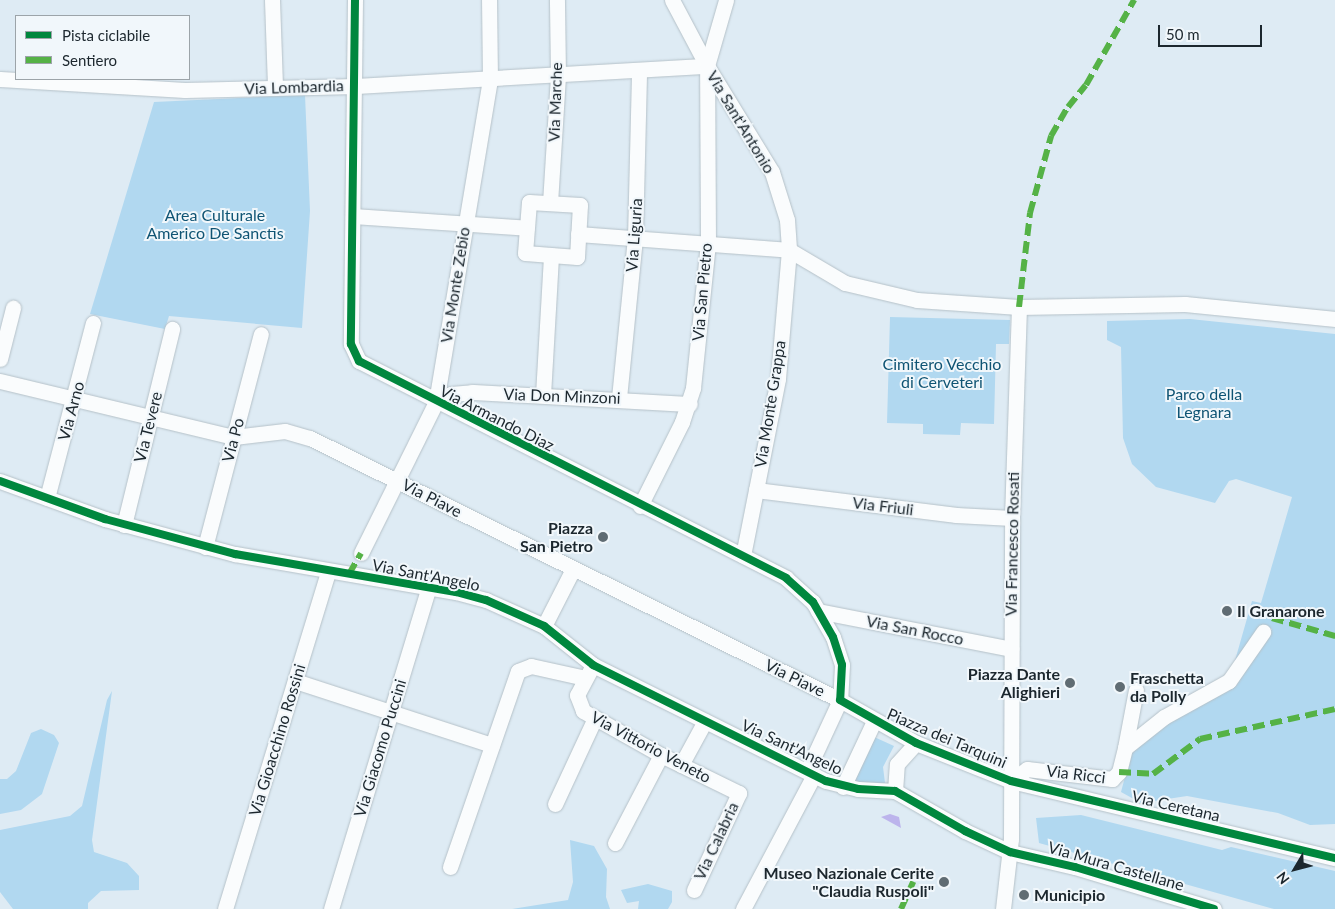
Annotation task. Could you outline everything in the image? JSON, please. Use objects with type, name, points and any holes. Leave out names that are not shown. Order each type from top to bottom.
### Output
[{"type":"street","points":[[272,0],[275,88]]},
{"type":"street","name":"Via Armando Diaz","points":[[355,0],[356,86],[351,344],[354,355],[363,364],[436,402],[786,578],[804,592],[818,611],[840,656],[843,676],[840,700],[810,773],[743,909]]},
{"type":"street","name":"Via Monte Zebio","points":[[361,553],[436,402],[490,78],[489,0]]},
{"type":"street","name":"Via Marche","points":[[550,203],[558,75],[557,0]]},
{"type":"street","name":"Via Sant'Antonio","points":[[672,0],[707,66],[772,172],[786,211],[789,250]]},
{"type":"street","points":[[707,66],[726,0]]},
{"type":"street","name":"Via Lombardia","points":[[23,80],[136,90],[275,88],[356,86],[639,72],[707,66]]},
{"type":"street","name":"Via San Pietro","points":[[640,506],[690,404],[708,242],[707,66]]},
{"type":"street","name":"Via Liguria","points":[[619,398],[636,238],[639,72]]},
{"type":"street","name":"Via Lombardia","points":[[0,78],[15,79]]},
{"type":"street","points":[[529,202],[550,203],[580,205],[577,257],[526,253],[529,202]]},
{"type":"street","points":[[353,216],[527,228]]},
{"type":"street","points":[[578,234],[708,242],[789,250],[834,278],[868,291],[917,300],[1019,306],[1185,304],[1335,319]]},
{"type":"street","name":"Via Monte Grappa","points":[[743,556],[778,379],[789,250]]},
{"type":"street","points":[[543,395],[551,255]]},
{"type":"street","name":"Via Francesco Rosati","points":[[1010,781],[1012,518],[1019,306]]},
{"type":"street","points":[[0,359],[13,308]]},
{"type":"street","name":"Via Arno","points":[[47,498],[93,323]]},
{"type":"street","name":"Via Tevere","points":[[124,525],[172,329]]},
{"type":"street","name":"Via Po","points":[[205,547],[261,334]]},
{"type":"street","name":"Via Piave","points":[[0,381],[234,437],[279,431],[297,433],[397,480],[840,700]]},
{"type":"street","name":"Via Don Minzoni","points":[[436,402],[450,394],[466,392],[619,398],[690,404]]},
{"type":"street","name":"Via Sant'Angelo","points":[[0,481],[124,525],[205,547],[328,572],[429,587],[481,599],[544,626],[589,671],[705,720],[810,773],[843,787],[895,791]]},
{"type":"street","name":"Via Friuli","points":[[756,490],[956,515],[1012,518]]},
{"type":"street","points":[[544,626],[573,569]]},
{"type":"street","name":"Via Gioacchino Rossini","points":[[225,909],[328,572]]},
{"type":"street","name":"Via Giacomo Puccini","points":[[330,909],[429,587]]},
{"type":"street","name":"Via San Rocco","points":[[818,611],[1011,650]]},
{"type":"street","points":[[1125,748],[1164,717],[1228,681],[1263,632]]},
{"type":"street","points":[[450,867],[515,676],[521,668],[531,666],[589,671]]},
{"type":"street","name":"Via Vittorio Veneto","points":[[589,671],[577,700],[584,711],[661,755],[739,793]]},
{"type":"street","points":[[295,681],[391,714],[492,745]]},
{"type":"street","name":"Via Ricci","points":[[1010,781],[1027,769],[1112,779],[1119,772],[1136,690]]},
{"type":"street","points":[[840,700],[874,721]]},
{"type":"street","points":[[555,804],[595,718]]},
{"type":"street","points":[[681,765],[705,720]]},
{"type":"street","name":"Piazza dei Tarquini","points":[[843,787],[874,721],[916,743],[1010,781]]},
{"type":"street","points":[[895,791],[896,764],[916,743]]},
{"type":"street","points":[[615,844],[661,755]]},
{"type":"street","points":[[1002,909],[1010,852],[1010,781]]},
{"type":"street","name":"Via Ceretana","points":[[1010,781],[1335,858]]},
{"type":"street","name":"Via Mura Castellane","points":[[895,791],[965,831],[1010,852],[1075,867],[1214,909]]},
{"type":"street","name":"Via Calabria","points":[[694,890],[739,793]]},
{"type":"green space","name":"Area Culturale Americo De Sanctis","points":[[305,95],[310,211],[302,328],[169,316],[165,329],[90,314],[154,102]]},
{"type":"green space","name":"Cimitero Vecchio di Cerveteri","points":[[890,317],[1010,320],[1009,344],[996,344],[994,424],[961,423],[960,435],[923,434],[923,424],[887,423]]},
{"type":"green space","name":"Parco della Legnara","points":[[1190,319],[1335,334],[1335,824],[1310,825],[1278,813],[1187,796],[1141,803],[1121,792],[1131,754],[1148,733],[1177,715],[1236,686],[1272,629],[1262,626],[1234,664],[1252,601],[1261,603],[1292,497],[1236,479],[1229,481],[1215,503],[1156,487],[1132,464],[1123,438],[1121,347],[1107,340],[1107,321]]},
{"type":"green space","points":[[112,691],[92,840],[94,852],[127,863],[139,876],[139,890],[101,891],[88,903],[88,909],[13,909],[0,892],[0,830],[70,816],[82,806],[107,700]]},
{"type":"green space","points":[[41,729],[54,735],[59,743],[42,794],[21,810],[0,814],[0,779],[7,779],[16,771],[31,733]]},
{"type":"green space","points":[[872,736],[894,746],[883,767],[885,783],[851,784]]},
{"type":"green space","points":[[1081,815],[1222,850],[1231,847],[1335,871],[1335,909],[1274,909],[1039,843],[1036,818]]},
{"type":"green space","points":[[570,840],[594,846],[607,869],[606,897],[610,909],[512,909],[568,900],[573,882]]},
{"type":"green space","points":[[648,884],[672,891],[672,902],[668,909],[638,909],[639,901],[627,903],[621,890]]},
{"type":"shaded area","points":[[890,814],[899,817],[901,828],[881,817]]},
{"type":"marked path","points":[[1019,307],[1030,213],[1051,136],[1068,107],[1086,85],[1134,0]]},
{"type":"marked path","points":[[349,574],[361,553]]},
{"type":"marked path","points":[[1272,618],[1335,636]]},
{"type":"marked path","points":[[1119,772],[1153,774],[1200,739],[1335,709]]},
{"type":"marked path","points":[[901,909],[918,871]]},
{"type":"cycle path","points":[[355,0],[351,344],[359,361],[786,578],[813,602],[833,637],[842,665],[840,700],[916,743],[1011,781],[1335,858]]},
{"type":"cycle path","points":[[0,481],[105,519],[235,554],[456,592],[486,600],[544,626],[593,665],[826,781],[858,789],[895,791],[965,831],[1010,852],[1075,867],[1214,909]]},
{"type":"place","name":"Piazza San Pietro","points":[[603,537]]},
{"type":"place","name":"Il Granarone","points":[[1227,611]]},
{"type":"place","name":"Piazza Dante Alighieri","points":[[1070,683]]},
{"type":"place","name":"Fraschetta da Polly","points":[[1120,687]]},
{"type":"place","name":"Museo Nazionale Cerite \"Claudia Ruspoli\"","points":[[944,882]]},
{"type":"place","name":"Municipio","points":[[1024,895]]}]
